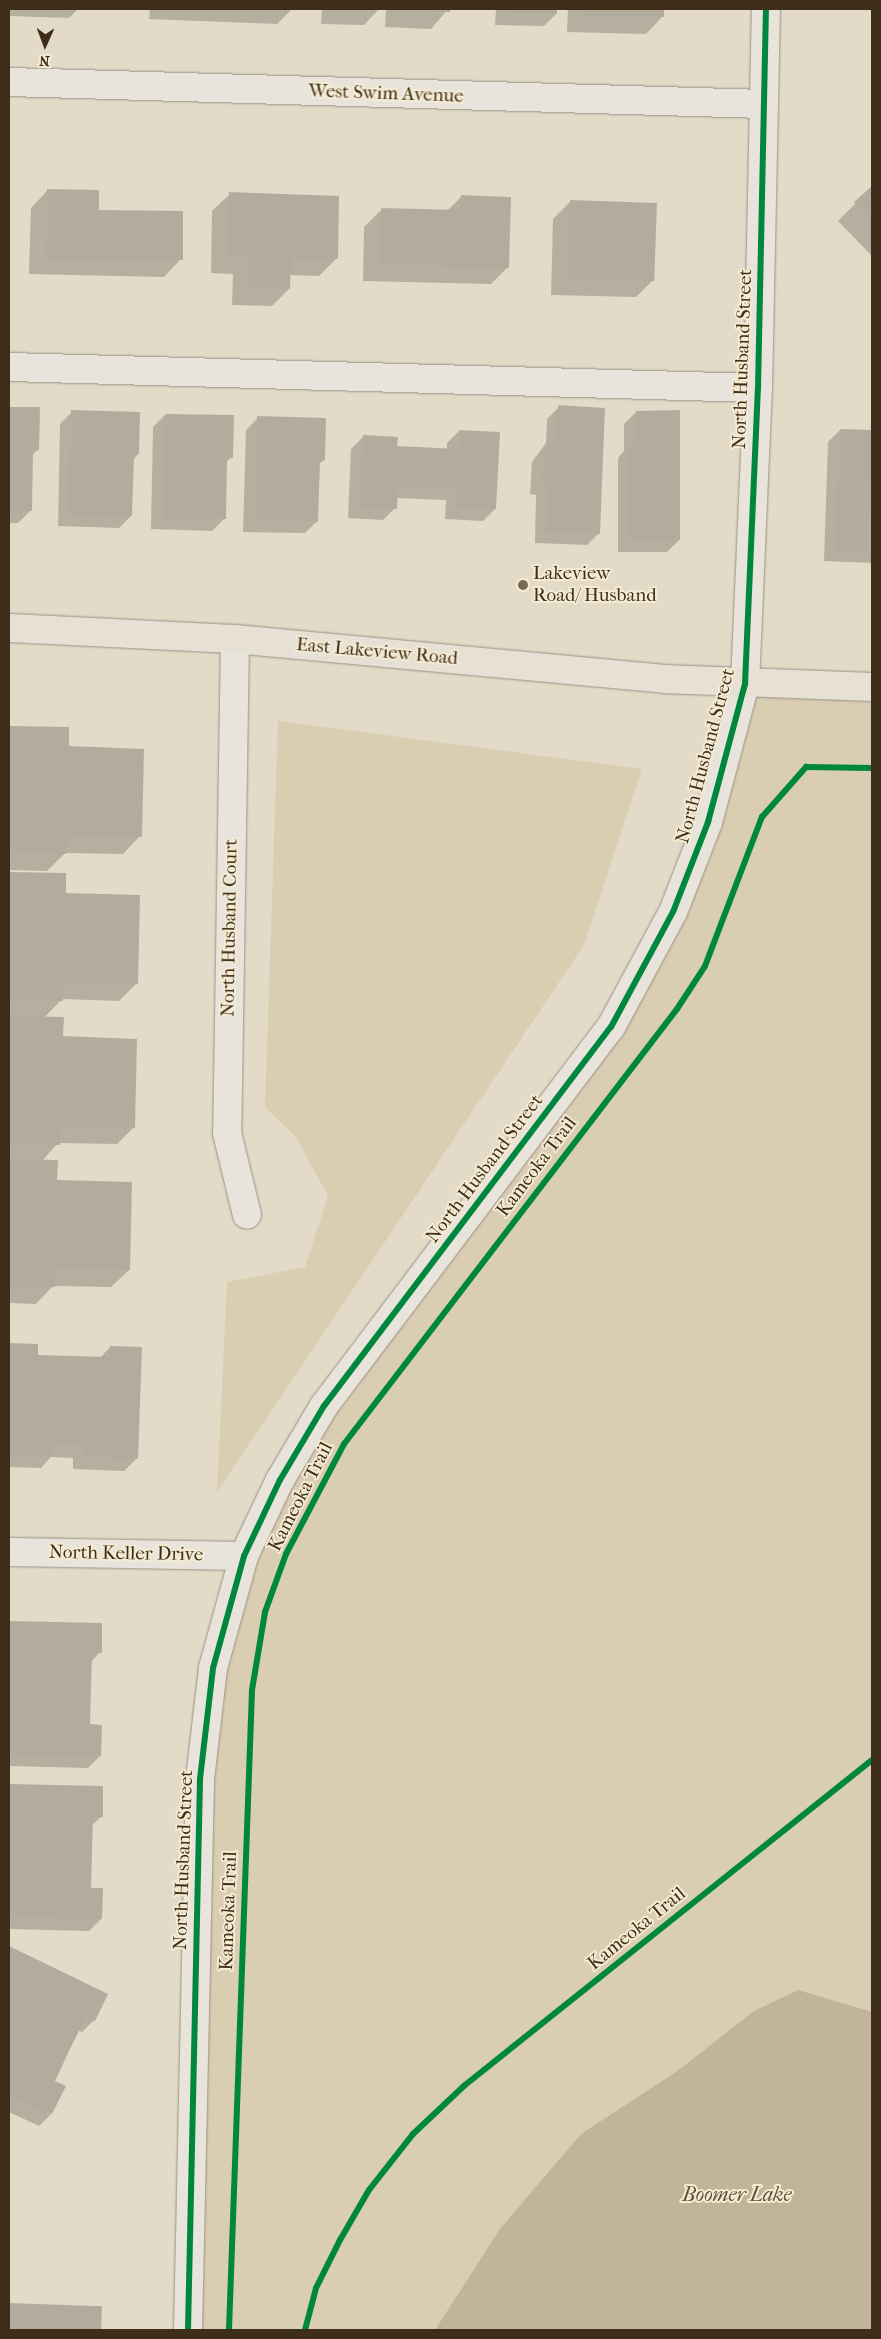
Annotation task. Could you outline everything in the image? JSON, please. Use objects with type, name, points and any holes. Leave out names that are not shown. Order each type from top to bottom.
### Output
[{"type":"main road","name":"East Lakeview Road","points":[[9,628],[235,639],[745,684],[872,687]]},
{"type":"street","name":"North Husband Street","points":[[188,2330],[200,1780],[213,1668],[244,1556],[280,1480],[324,1406],[612,1027],[677,903],[708,822],[745,684],[758,388],[766,9]]},
{"type":"street","name":"West Swim Avenue","points":[[9,82],[764,104]]},
{"type":"street","points":[[9,367],[758,388]]},
{"type":"street","name":"North Husband Court","points":[[235,639],[227,1133],[247,1215]]},
{"type":"street","name":"North Keller Drive","points":[[9,1552],[244,1556]]},
{"type":"shaded area","points":[[748,688],[872,692],[872,2330],[189,2330],[216,1668],[282,1483],[613,1029]]},
{"type":"shaded area","points":[[278,721],[642,769],[584,945],[217,1492],[227,1282],[305,1267],[328,1196],[296,1137],[265,1107]]},
{"type":"water","name":"Boomer Lake","points":[[798,1990],[872,2012],[872,2330],[435,2330],[500,2229],[581,2134],[676,2072],[754,2011]]},
{"type":"building","points":[[450,9],[450,12],[407,10]]},
{"type":"building","points":[[507,9],[557,9],[557,14],[507,14]]},
{"type":"building","points":[[584,9],[664,9],[664,17],[584,15]]},
{"type":"building","points":[[872,186],[872,221],[854,202]]},
{"type":"building","points":[[47,189],[99,190],[99,210],[183,211],[183,260],[46,258]]},
{"type":"building","points":[[229,192],[339,196],[338,259],[291,258],[290,289],[249,289],[250,257],[227,256]]},
{"type":"building","points":[[461,195],[511,197],[509,268],[380,264],[381,208],[460,210]]},
{"type":"building","points":[[570,200],[657,203],[654,281],[567,278]]},
{"type":"building","points":[[558,405],[605,408],[600,534],[546,532],[548,483],[542,483],[543,449],[547,449],[548,440],[557,440]]},
{"type":"building","points":[[9,407],[40,407],[39,450],[33,450],[32,511],[9,511]]},
{"type":"building","points":[[71,410],[140,412],[139,454],[134,454],[132,516],[69,515]]},
{"type":"building","points":[[680,410],[680,540],[629,540],[629,445],[636,445],[636,411]]},
{"type":"building","points":[[165,414],[234,415],[233,458],[227,458],[226,519],[163,518]]},
{"type":"building","points":[[257,416],[326,418],[325,460],[320,460],[318,522],[255,520]]},
{"type":"building","points":[[840,429],[872,430],[868,551],[836,550]]},
{"type":"building","points":[[459,430],[500,432],[496,509],[456,507],[457,488],[398,486],[397,509],[359,507],[363,435],[398,437],[397,446],[458,449]]},
{"type":"building","points":[[9,726],[69,727],[69,746],[144,749],[142,837],[67,835],[66,854],[9,853]]},
{"type":"building","points":[[9,872],[66,873],[66,893],[140,895],[138,984],[63,982],[63,1001],[9,999]]},
{"type":"building","points":[[9,1016],[64,1017],[63,1036],[137,1039],[135,1128],[60,1126],[60,1145],[9,1143]]},
{"type":"building","points":[[9,1159],[58,1160],[57,1180],[132,1182],[130,1270],[55,1268],[55,1287],[9,1286]]},
{"type":"building","points":[[9,1343],[38,1344],[38,1355],[109,1357],[110,1346],[142,1347],[138,1459],[85,1457],[85,1446],[54,1445],[54,1456],[9,1455]]},
{"type":"building","points":[[9,1621],[102,1623],[102,1653],[92,1653],[90,1724],[102,1725],[101,1756],[9,1754]]},
{"type":"building","points":[[9,1784],[103,1786],[103,1817],[93,1816],[91,1888],[103,1888],[102,1919],[9,1917]]},
{"type":"building","points":[[9,1946],[108,1994],[95,2021],[86,2017],[55,2081],[66,2086],[52,2114],[9,2094]]},
{"type":"building","points":[[9,2303],[102,2306],[101,2330],[9,2330]]},
{"type":"cycle path","points":[[188,2330],[200,1779],[213,1668],[244,1556],[280,1480],[324,1406],[611,1027],[673,912],[708,822],[745,684],[758,388],[766,9]]},
{"type":"cycle path","name":"Kameoka Trail","points":[[229,2330],[252,1690],[265,1612],[286,1554],[344,1444],[677,1009],[705,966],[762,817],[806,767],[872,768]]},
{"type":"cycle path","name":"Kameoka Trail","points":[[305,2330],[316,2288],[340,2240],[369,2190],[413,2134],[465,2085],[872,1760]]},
{"type":"place","name":"Lakeview Road/ Husband","points":[[523,585]]}]
